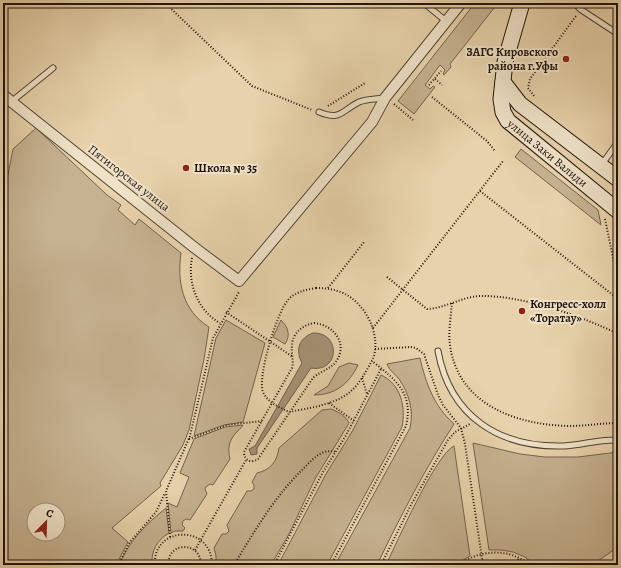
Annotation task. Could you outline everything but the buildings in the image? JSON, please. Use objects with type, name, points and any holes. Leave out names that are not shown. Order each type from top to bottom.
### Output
[{"type":"main road","name":"улица Заки Валиди","points":[[522,3],[505,62],[501,99],[502,107],[508,121],[618,211]]},
{"type":"main road","name":"улица Заки Валиди","points":[[503,82],[520,104],[618,179]]},
{"type":"street","points":[[239,286],[372,122],[385,98],[461,3]]},
{"type":"street","name":"Пятигорская улица","points":[[3,95],[195,248],[239,286]]},
{"type":"lane","points":[[424,3],[446,21]]},
{"type":"lane","points":[[575,3],[580,9],[618,34]]},
{"type":"lane","points":[[11,102],[53,68]]},
{"type":"lane","points":[[319,112],[329,116],[340,115],[360,102],[385,98]]},
{"type":"lane","points":[[601,165],[618,142]]},
{"type":"lane","points":[[438,352],[443,373],[453,394],[463,408],[484,426],[504,437],[526,443],[562,446],[618,440]]},
{"type":"path","points":[[165,3],[252,86],[319,112],[364,83]]},
{"type":"path","points":[[535,97],[528,88],[530,79],[580,9]]},
{"type":"path","points":[[429,86],[441,71]]},
{"type":"path","points":[[434,79],[442,84]]},
{"type":"path","points":[[432,96],[487,141],[496,151]]},
{"type":"path","points":[[394,104],[413,120]]},
{"type":"path","points":[[373,328],[503,161]]},
{"type":"path","points":[[480,191],[618,298]]},
{"type":"path","points":[[607,225],[618,282]]},
{"type":"path","points":[[328,288],[364,242]]},
{"type":"path","points":[[195,248],[190,268],[193,287],[204,311],[220,323]]},
{"type":"path","points":[[387,277],[427,309],[441,307],[467,298],[481,296],[519,300],[569,314],[617,334]]},
{"type":"path","points":[[118,565],[133,537],[156,512],[189,439],[211,344],[239,286]]},
{"type":"path","points":[[316,288],[328,288],[343,293],[356,302],[366,314],[373,328],[375,336],[375,349],[372,361],[362,378],[344,396],[329,402],[289,412],[272,403],[263,392],[261,384],[270,342],[279,314],[289,299],[304,291],[316,288]]},
{"type":"path","points":[[452,303],[450,344],[452,355],[458,372],[468,388],[487,405],[513,417],[553,425],[576,426],[618,423]]},
{"type":"path","points":[[226,312],[293,357]]},
{"type":"path","points":[[615,356],[618,316]]},
{"type":"path","points":[[195,550],[246,460],[244,452],[292,368],[293,339],[301,328],[308,324],[322,324],[334,331],[338,336],[340,350],[335,363],[329,368],[318,373],[313,378],[258,459],[252,462],[246,460]]},
{"type":"path","points":[[375,349],[411,347],[420,350],[424,354],[433,384],[443,405],[461,428],[483,565]]},
{"type":"path","points":[[330,565],[406,426],[408,413],[405,396],[396,382],[372,361]]},
{"type":"path","points":[[274,565],[323,472],[354,421],[381,369]]},
{"type":"path","points":[[362,378],[368,395]]},
{"type":"path","points":[[329,402],[354,421]]},
{"type":"path","points":[[381,565],[412,503],[438,456],[452,436],[461,428],[476,420]]},
{"type":"path","points":[[189,439],[224,426],[262,421]]},
{"type":"path","points":[[234,565],[258,524],[291,482],[319,455],[327,451],[336,452]]},
{"type":"path","points":[[166,492],[170,538]]},
{"type":"path","points":[[149,565],[155,563],[156,556],[161,545],[170,538],[182,534],[195,536],[205,543],[211,553],[212,565]]},
{"type":"path","points":[[168,565],[170,554],[180,547],[195,550],[199,556],[200,565]]},
{"type":"path","points":[[458,565],[471,557],[481,554],[500,553],[519,558],[530,565]]},
{"type":"path","points":[[515,565],[519,558]]},
{"type":"path","points":[[611,565],[618,560]]},
{"type":"shaded area","points":[[475,3],[498,3],[450,64],[451,67],[444,75],[445,70],[440,65],[425,85],[430,89],[433,86],[435,87],[414,114],[398,101]]},
{"type":"shaded area","points":[[36,128],[107,195],[121,205],[118,210],[135,225],[139,219],[181,253],[180,274],[183,294],[187,304],[193,312],[209,327],[189,430],[183,445],[160,483],[161,486],[112,528],[128,542],[116,565],[3,565],[3,175],[8,175],[13,149]]},
{"type":"shaded area","points":[[521,149],[598,210],[601,225],[515,157]]},
{"type":"shaded area","points":[[226,320],[265,343],[243,422],[224,425],[194,436],[216,338]]},
{"type":"shaded area","points":[[281,320],[288,331],[288,337],[285,344],[273,337]]},
{"type":"shaded area","points":[[313,333],[322,334],[329,339],[332,345],[332,359],[321,368],[311,368],[257,448],[257,454],[251,455],[249,449],[255,446],[302,363],[299,349],[302,341],[308,335]]},
{"type":"shaded area","points":[[420,358],[428,386],[436,402],[454,424],[413,493],[377,565],[335,565],[410,428],[411,409],[406,390],[387,364]]},
{"type":"shaded area","points":[[349,363],[358,365],[346,383],[335,391],[314,395],[328,386],[339,367]]},
{"type":"shaded area","points":[[381,375],[393,384],[400,397],[403,412],[402,427],[327,565],[278,565],[326,474],[353,430]]},
{"type":"shaded area","points":[[331,409],[342,414],[349,423],[315,479],[289,534],[271,565],[216,565],[214,548],[222,534],[226,534],[229,531],[227,525],[247,491],[254,489],[252,482],[257,473],[270,467],[277,457],[279,448],[322,410]]},
{"type":"shaded area","points":[[243,425],[230,443],[230,459],[213,485],[210,484],[206,487],[205,489],[207,494],[190,520],[186,519],[183,521],[182,525],[185,528],[183,531],[175,531],[171,533],[168,503],[177,507],[189,477],[180,473],[194,439],[225,427]]},
{"type":"shaded area","points":[[473,443],[520,454],[545,457],[578,457],[618,452],[618,547],[592,565],[535,565],[525,557],[513,552],[489,550]]},
{"type":"shaded area","points":[[454,446],[470,556],[455,565],[386,565],[427,482],[446,453]]},
{"type":"shaded area","points":[[166,508],[169,533],[161,539],[156,546],[152,565],[119,565],[133,541],[152,520]]},
{"type":"place","name":"ЗАГС Кировского района г.Уфы","points":[[566,59]]},
{"type":"place","name":"Школа № 35","points":[[186,168]]},
{"type":"place","name":"Конгресс-холл «Торатау»","points":[[522,311]]}]
